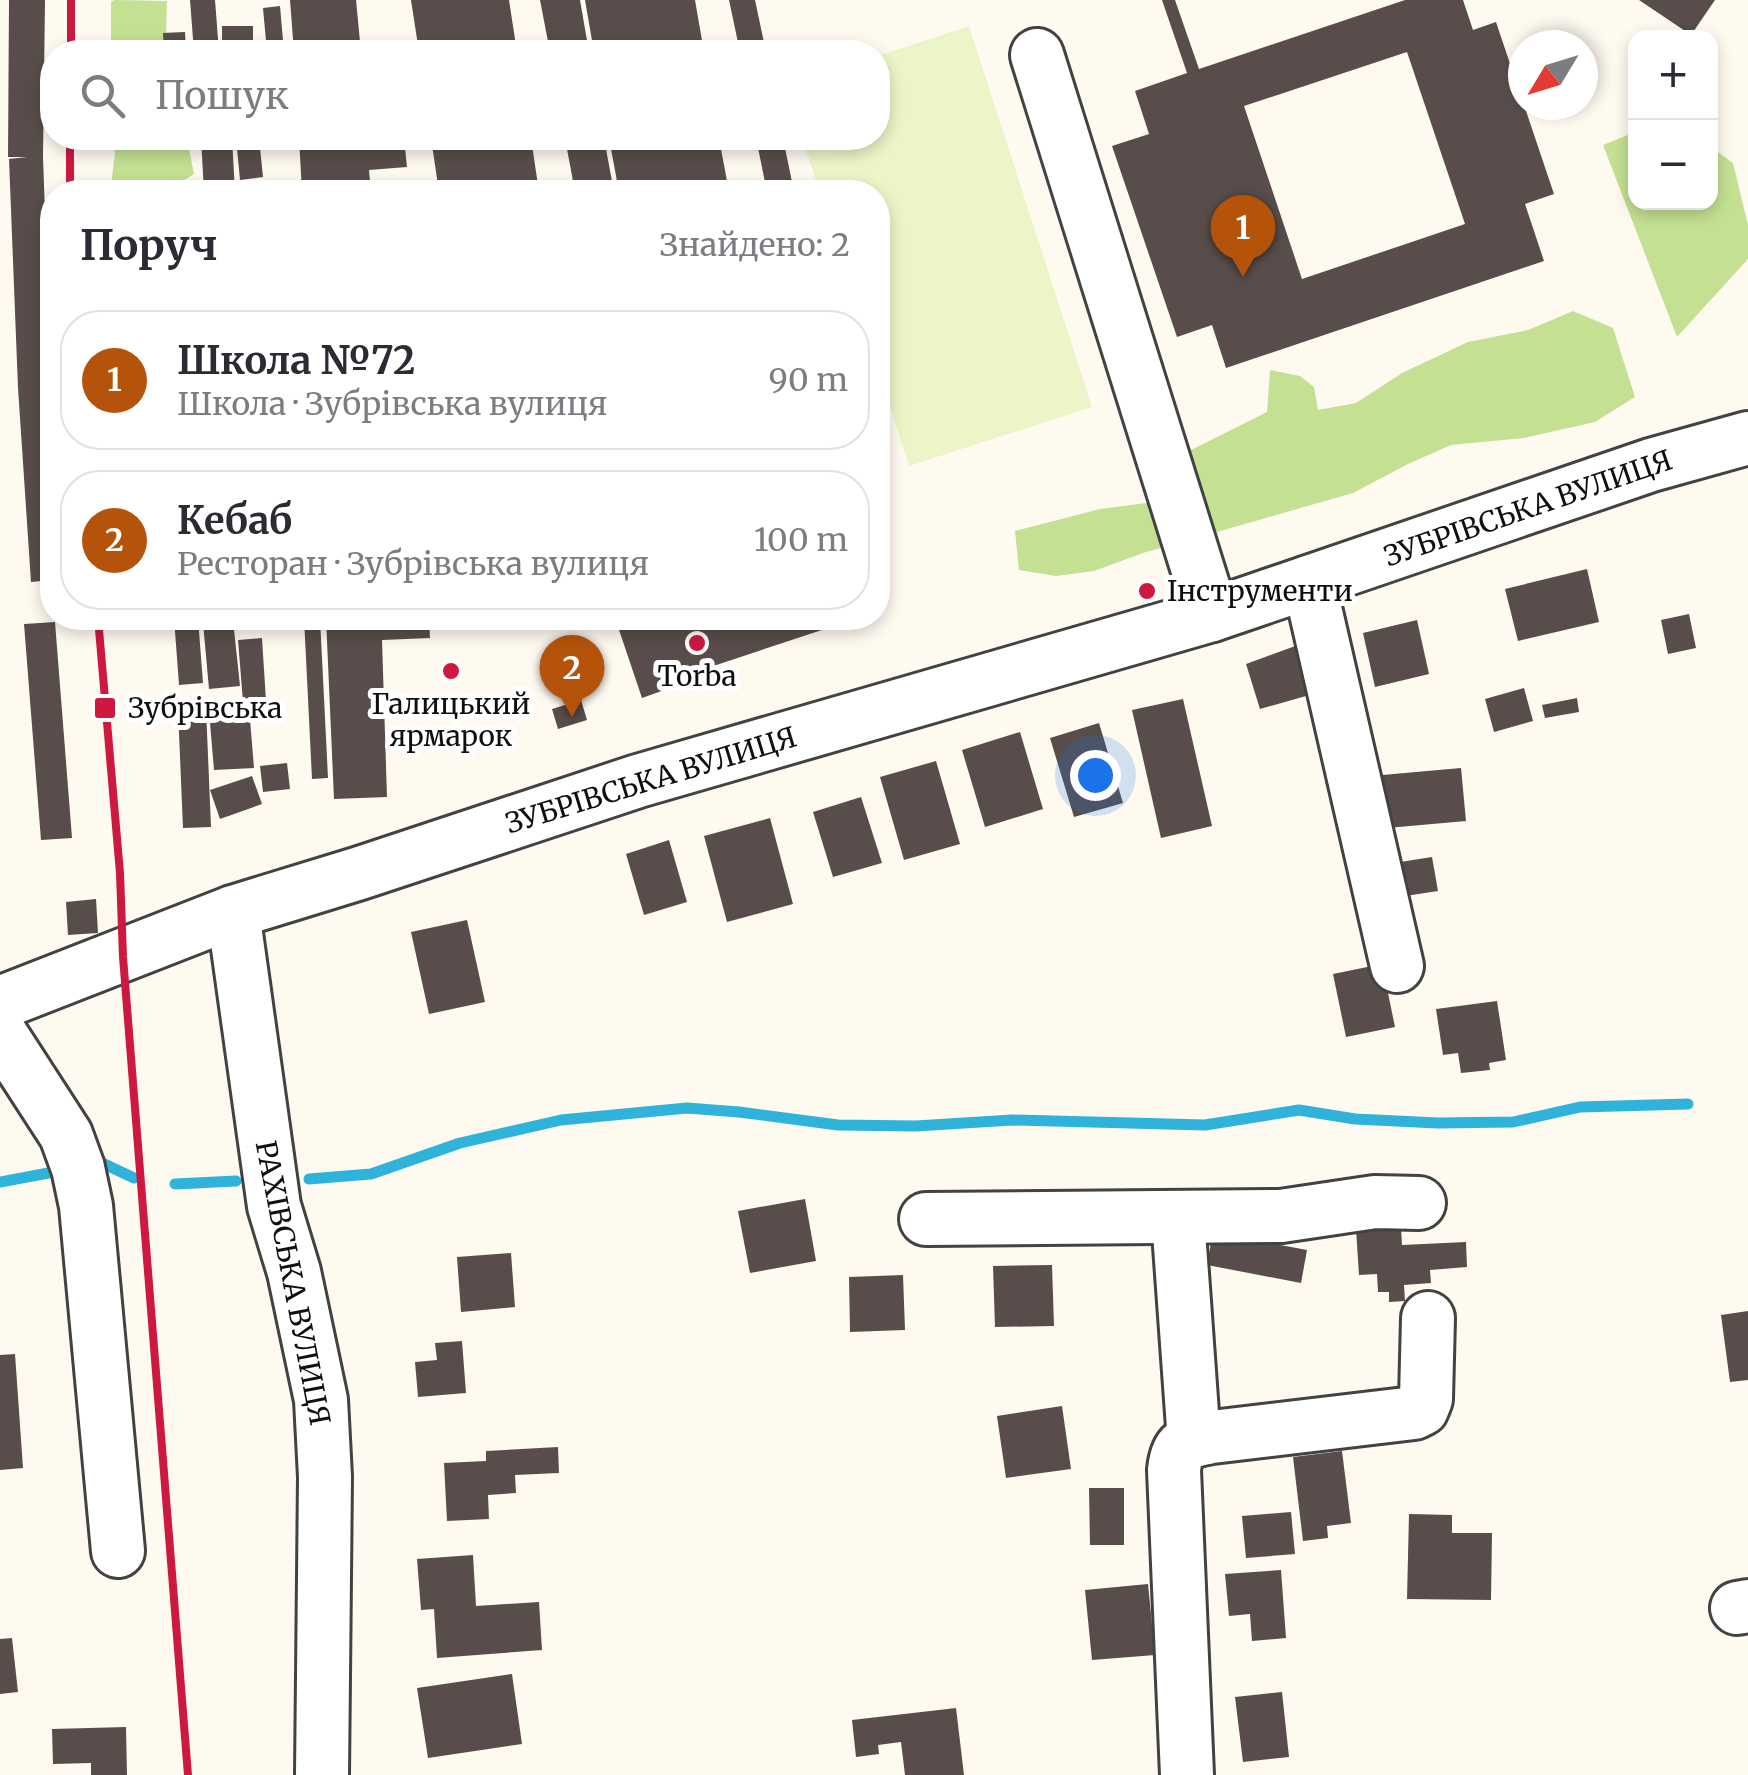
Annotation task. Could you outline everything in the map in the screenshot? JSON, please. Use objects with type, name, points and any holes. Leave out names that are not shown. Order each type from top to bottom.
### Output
[{"type":"street","points":[[1037,55],[1212,614]]},
{"type":"street","name":"ЗУБРІВСЬКА ВУЛИЦЯ","points":[[0,1003],[233,912],[638,781],[1212,614],[1651,465],[1748,438]]},
{"type":"street","points":[[1309,582],[1397,966]]},
{"type":"street","name":"РАХІВСЬКА ВУЛИЦЯ","points":[[233,912],[274,1206],[294,1272],[321,1400],[325,1478],[322,1775]]},
{"type":"street","points":[[0,1033],[66,1135],[78,1168],[88,1224],[118,1551]]},
{"type":"street","points":[[926,1219],[1282,1216],[1375,1202],[1419,1203]]},
{"type":"street","points":[[1178,1218],[1194,1440]]},
{"type":"street","points":[[1187,1775],[1176,1454],[1188,1441],[1212,1436],[1422,1409],[1426,1400],[1428,1318]]},
{"type":"green space","points":[[167,1],[167,40],[111,40],[111,2]]},
{"type":"green space","points":[[969,26],[1092,407],[909,466],[890,407],[890,180],[816,180],[806,150],[890,150],[890,52]]},
{"type":"green space","points":[[1628,135],[1628,210],[1603,145]]},
{"type":"green space","points":[[114,150],[189,150],[194,174],[184,180],[112,180]]},
{"type":"green space","points":[[1718,152],[1733,163],[1748,225],[1748,259],[1677,337],[1628,210],[1718,210]]},
{"type":"green space","points":[[1573,311],[1613,328],[1635,397],[1595,422],[1524,438],[1451,445],[1353,493],[1143,553],[1094,571],[1056,576],[1019,570],[1015,531],[1100,509],[1154,502],[1180,484],[1191,450],[1267,412],[1270,370],[1300,376],[1314,387],[1318,410],[1356,403],[1402,373],[1468,342],[1528,330]]},
{"type":"building","points":[[9,0],[45,0],[44,40],[40,40],[40,150],[43,150],[44,180],[40,180],[40,581],[31,582],[9,159],[27,157],[8,157]]},
{"type":"building","points":[[190,0],[215,0],[218,40],[193,40]]},
{"type":"building","points":[[290,0],[356,0],[360,40],[293,40]]},
{"type":"building","points":[[411,0],[509,0],[515,40],[417,40]]},
{"type":"building","points":[[540,0],[580,0],[587,40],[548,40]]},
{"type":"building","points":[[585,0],[695,0],[702,40],[592,40]]},
{"type":"building","points":[[729,0],[755,0],[763,40],[737,40]]},
{"type":"building","points":[[1162,0],[1175,0],[1199,69],[1405,0],[1463,0],[1473,30],[1496,22],[1508,58],[1508,120],[1529,120],[1554,194],[1525,204],[1544,261],[1226,368],[1212,325],[1177,337],[1112,146],[1149,134],[1135,91],[1187,73]],"holes":[[[1407,52],[1465,224],[1302,279],[1244,106]]]},
{"type":"building","points":[[1639,0],[1715,0],[1694,30],[1684,30]]},
{"type":"building","points":[[280,6],[283,40],[266,40],[263,8]]},
{"type":"building","points":[[222,26],[253,26],[253,40],[222,40]]},
{"type":"building","points":[[185,32],[185,40],[163,40],[163,33]]},
{"type":"building","points":[[202,150],[233,150],[234,180],[203,180]]},
{"type":"building","points":[[237,150],[260,150],[263,177],[240,180]]},
{"type":"building","points":[[300,150],[405,150],[407,167],[369,170],[370,180],[301,180]]},
{"type":"building","points":[[433,150],[533,150],[537,180],[437,180]]},
{"type":"building","points":[[567,150],[606,150],[612,180],[573,180]]},
{"type":"building","points":[[611,150],[721,150],[727,180],[617,180]]},
{"type":"building","points":[[758,150],[785,150],[792,180],[765,180]]},
{"type":"building","points":[[1587,569],[1599,622],[1518,641],[1505,589]]},
{"type":"building","points":[[1689,614],[1696,648],[1668,654],[1661,620]]},
{"type":"building","points":[[1417,620],[1429,674],[1375,687],[1363,633]]},
{"type":"building","points":[[40,623],[40,630],[56,630],[72,838],[41,840],[24,624]]},
{"type":"building","points":[[175,630],[199,630],[203,683],[179,685]]},
{"type":"building","points":[[204,630],[234,630],[240,686],[209,689]]},
{"type":"building","points":[[305,630],[321,630],[328,778],[312,779]]},
{"type":"building","points":[[327,630],[430,630],[430,638],[382,640],[387,797],[334,799]]},
{"type":"building","points":[[619,630],[822,630],[668,681],[670,688],[642,698]]},
{"type":"building","points":[[262,638],[266,701],[243,702],[238,640]]},
{"type":"building","points":[[1298,645],[1313,694],[1260,709],[1246,664]]},
{"type":"building","points":[[1524,688],[1533,721],[1494,732],[1485,699]]},
{"type":"building","points":[[1577,698],[1579,712],[1545,718],[1542,705]]},
{"type":"building","points":[[1183,699],[1212,826],[1161,838],[1132,710]]},
{"type":"building","points":[[581,700],[587,720],[558,729],[552,709]]},
{"type":"building","points":[[249,707],[254,768],[214,770],[209,711]]},
{"type":"building","points":[[206,708],[211,827],[183,828],[178,709]]},
{"type":"building","points":[[1099,723],[1123,803],[1074,817],[1050,738]]},
{"type":"building","points":[[1020,732],[1043,809],[985,827],[962,750]]},
{"type":"building","points":[[936,761],[960,844],[904,860],[880,777]]},
{"type":"building","points":[[287,763],[290,789],[263,792],[260,766]]},
{"type":"building","points":[[1461,768],[1466,821],[1376,829],[1371,776]]},
{"type":"building","points":[[252,776],[262,804],[220,819],[210,790]]},
{"type":"building","points":[[861,797],[882,863],[833,877],[813,812]]},
{"type":"building","points":[[770,818],[793,904],[727,922],[704,836]]},
{"type":"building","points":[[669,840],[687,902],[644,915],[626,854]]},
{"type":"building","points":[[1432,857],[1438,891],[1399,897],[1394,863]]},
{"type":"building","points":[[96,899],[98,933],[68,935],[66,902]]},
{"type":"building","points":[[467,920],[485,1002],[429,1014],[411,932]]},
{"type":"building","points":[[1382,964],[1395,1027],[1346,1037],[1333,974]]},
{"type":"building","points":[[1497,1001],[1506,1060],[1489,1063],[1490,1070],[1461,1073],[1458,1053],[1443,1055],[1436,1009]]},
{"type":"building","points":[[805,1199],[816,1261],[750,1273],[738,1211]]},
{"type":"building","points":[[1401,1227],[1402,1245],[1466,1242],[1467,1267],[1430,1270],[1431,1283],[1404,1285],[1405,1301],[1389,1302],[1389,1292],[1378,1292],[1377,1274],[1359,1275],[1356,1229]]},
{"type":"building","points":[[1213,1232],[1307,1250],[1301,1283],[1207,1265]]},
{"type":"building","points":[[511,1253],[515,1307],[461,1312],[457,1257]]},
{"type":"building","points":[[1052,1265],[1054,1326],[995,1327],[993,1266]]},
{"type":"building","points":[[903,1275],[905,1330],[850,1332],[849,1277]]},
{"type":"building","points":[[1748,1311],[1748,1380],[1730,1382],[1721,1315]]},
{"type":"building","points":[[462,1341],[466,1393],[418,1397],[415,1362],[437,1360],[435,1343]]},
{"type":"building","points":[[15,1354],[23,1468],[0,1470],[0,1355]]},
{"type":"building","points":[[1062,1406],[1071,1469],[1006,1478],[997,1416]]},
{"type":"building","points":[[558,1447],[559,1473],[515,1475],[516,1493],[488,1495],[489,1519],[447,1521],[444,1463],[486,1461],[486,1451]]},
{"type":"building","points":[[1342,1451],[1351,1523],[1327,1526],[1328,1538],[1303,1541],[1293,1457]]},
{"type":"building","points":[[1089,1488],[1124,1488],[1124,1545],[1090,1545]]},
{"type":"building","points":[[1291,1512],[1295,1554],[1246,1558],[1242,1516]]},
{"type":"building","points":[[1409,1514],[1452,1515],[1452,1533],[1492,1533],[1491,1600],[1407,1599]]},
{"type":"building","points":[[473,1555],[476,1606],[539,1602],[542,1650],[437,1658],[434,1609],[421,1610],[417,1559]]},
{"type":"building","points":[[1281,1570],[1286,1638],[1252,1641],[1250,1614],[1229,1616],[1225,1574]]},
{"type":"building","points":[[1148,1584],[1155,1655],[1092,1660],[1085,1590]]},
{"type":"building","points":[[12,1638],[18,1692],[0,1694],[0,1639]]},
{"type":"building","points":[[512,1674],[522,1744],[428,1758],[417,1688]]},
{"type":"building","points":[[1282,1692],[1289,1757],[1243,1762],[1235,1697]]},
{"type":"building","points":[[956,1708],[964,1775],[905,1775],[901,1742],[878,1745],[879,1754],[856,1757],[852,1720]]},
{"type":"building","points":[[126,1727],[127,1775],[91,1775],[91,1763],[53,1764],[52,1729]]},
{"type":"waterway","points":[[309,1179],[371,1174],[460,1143],[561,1120],[687,1108],[838,1125],[916,1126],[1012,1120],[1205,1125],[1299,1110],[1355,1119],[1513,1122],[1580,1107],[1688,1104]]},
{"type":"waterway","points":[[96,1163],[134,1178]]},
{"type":"waterway","points":[[0,1182],[59,1171]]},
{"type":"waterway","points":[[175,1184],[236,1181]]},
{"type":"railway","points":[[71,0],[71,40]]},
{"type":"railway","points":[[70,150],[70,180]]},
{"type":"railway","points":[[99,630],[188,1775]]},
{"type":"place","name":"Школа №72","points":[[1243,277]]},
{"type":"place","name":"Інструменти","points":[[1147,591]]},
{"type":"place","name":"Torba","points":[[697,643]]},
{"type":"place","name":"Галицький ярмарок","points":[[451,671]]},
{"type":"place","name":"Зубрівська","points":[[105,708]]},
{"type":"place","name":"Кебаб","points":[[572,717]]}]
